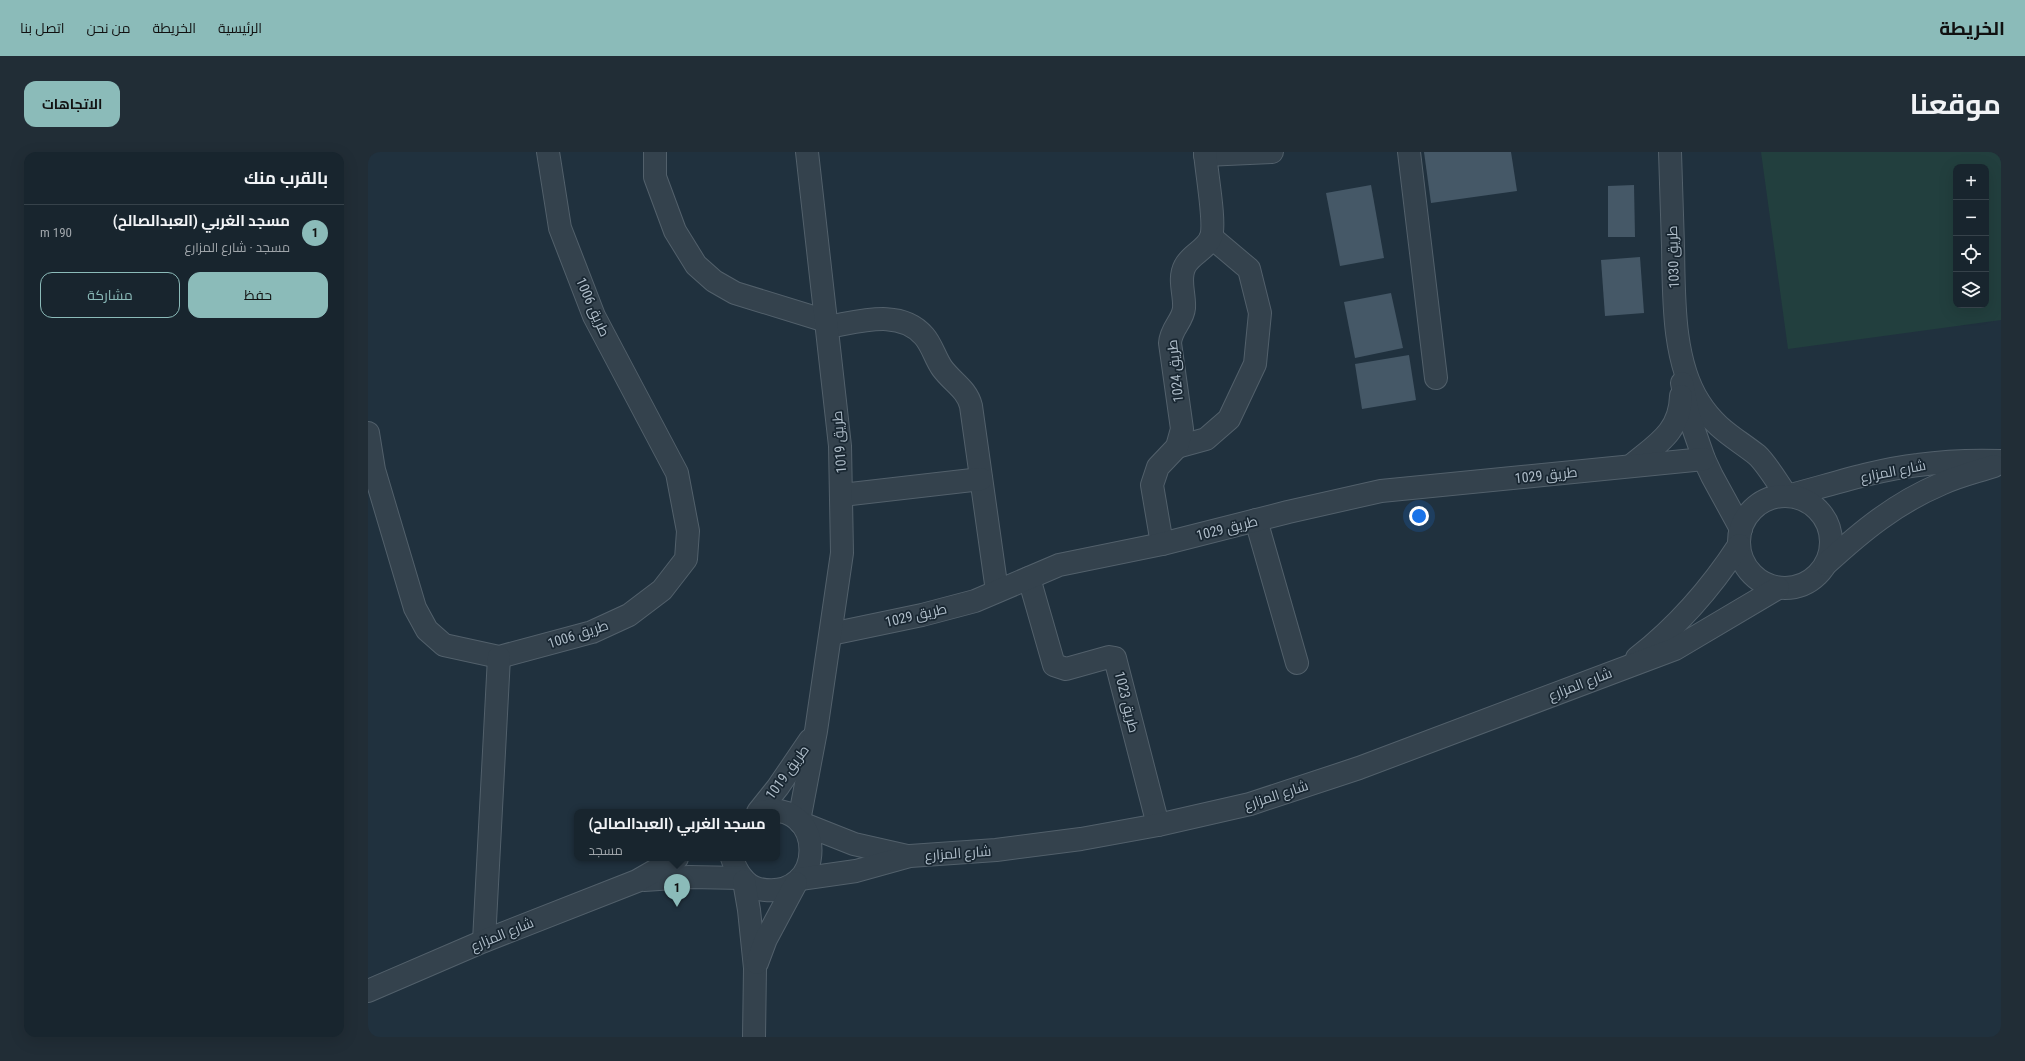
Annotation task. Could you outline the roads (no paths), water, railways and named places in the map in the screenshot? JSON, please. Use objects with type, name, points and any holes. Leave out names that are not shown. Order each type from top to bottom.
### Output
[{"type":"street","name":"طريق 1006","points":[[368,433],[371,471],[415,608],[427,630],[444,645],[499,657],[592,632],[629,615],[662,590],[686,559],[688,531],[677,473],[594,316],[560,228],[548,152]]},
{"type":"street","points":[[655,152],[655,177],[675,231],[696,265],[714,281],[735,294],[827,324],[894,319],[911,325],[924,336],[948,377],[965,391],[969,398],[997,591]]},
{"type":"street","name":"طريق 1019","points":[[800,822],[816,731],[842,553],[840,446],[807,152]]},
{"type":"street","points":[[1177,447],[1206,440],[1230,419],[1255,364],[1260,313],[1249,269],[1211,237],[1212,229],[1205,153],[1272,152]]},
{"type":"street","points":[[1409,152],[1436,378]]},
{"type":"street","name":"طريق 1030","points":[[1670,152],[1674,288],[1677,324],[1683,362]]},
{"type":"street","name":"طريق 1024","points":[[1162,544],[1152,486],[1158,467],[1177,447],[1182,429],[1170,350],[1170,337],[1172,330],[1181,319],[1184,307],[1181,276],[1183,270],[1190,258],[1207,244],[1211,237]]},
{"type":"street","points":[[1632,465],[1665,437],[1676,424],[1680,411],[1683,362]]},
{"type":"street","points":[[1683,362],[1698,401],[1709,416],[1735,440],[1758,456],[1787,496]]},
{"type":"street","points":[[1681,387],[1704,459],[1740,537],[1742,560],[1751,574],[1763,583],[1778,588],[1800,586],[1810,581],[1826,564],[1830,551],[1830,538],[1827,525],[1821,514],[1812,505],[1800,499],[1787,496],[1770,500],[1754,509],[1746,518],[1740,537]]},
{"type":"street","name":"طريق 1029","points":[[831,634],[922,615],[975,601],[1059,565],[1162,544],[1256,520],[1381,491],[1704,459]]},
{"type":"street","name":"شارع المزارع","points":[[1787,496],[1871,474],[1917,465],[1964,460],[2001,461]]},
{"type":"street","name":"شارع المزارع","points":[[1826,564],[1864,530],[1908,500],[1943,483],[2001,464]]},
{"type":"street","points":[[842,496],[981,479]]},
{"type":"street","points":[[1256,520],[1297,663]]},
{"type":"street","name":"شارع المزارع","points":[[1625,667],[1651,647],[1697,602],[1718,577],[1740,537]]},
{"type":"street","name":"طريق 1023","points":[[1029,578],[1054,665],[1066,669],[1109,657],[1115,658],[1158,825]]},
{"type":"street","name":"شارع المزارع","points":[[637,881],[689,877],[743,879],[756,888],[770,891],[783,889],[798,881],[856,871],[910,856],[996,850],[1081,840],[1158,825],[1250,804],[1359,768],[1675,649],[1778,588]]},
{"type":"street","points":[[484,941],[499,657]]},
{"type":"street","name":"طريق 1019","points":[[761,809],[816,731]]},
{"type":"street","name":"شارع المزارع","points":[[780,810],[790,814],[800,822],[854,844],[910,856]]},
{"type":"street","points":[[755,968],[766,939],[798,881],[809,867],[812,851],[809,836],[800,822]]},
{"type":"street","name":"شارع المزارع","points":[[368,991],[484,941],[637,881],[671,861]]},
{"type":"street","points":[[733,861],[734,866],[743,879],[749,910],[755,968],[754,1037]]},
{"type":"place","name":"مسجد الغربي (العبدالصالح)","points":[[677,907]]}]
